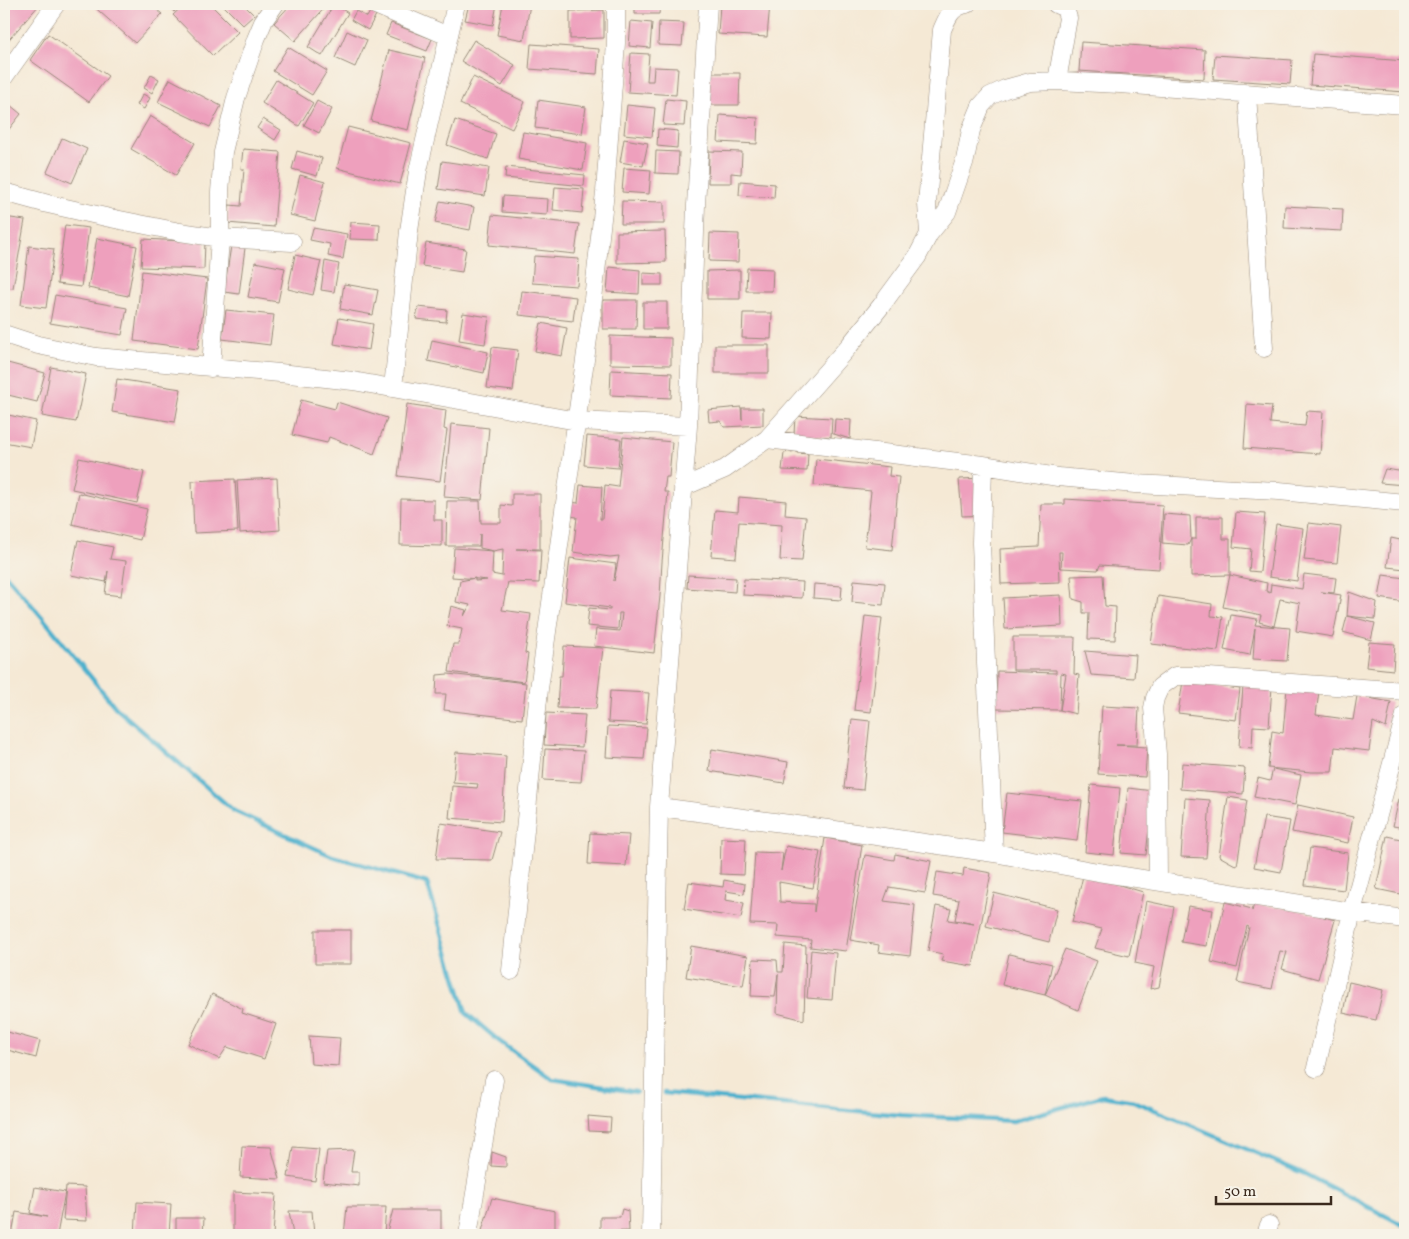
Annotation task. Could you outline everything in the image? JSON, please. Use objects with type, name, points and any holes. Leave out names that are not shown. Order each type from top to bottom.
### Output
[{"type":"street","points":[[4,77],[56,4]]},
{"type":"street","points":[[211,368],[220,238],[220,192],[223,152],[229,123],[256,39],[264,20],[275,4]]},
{"type":"street","points":[[374,4],[448,36]]},
{"type":"street","points":[[393,388],[408,241],[417,180],[456,4]]},
{"type":"street","points":[[510,971],[539,689],[591,317],[605,192],[616,43],[616,4]]},
{"type":"street","points":[[651,1235],[659,807],[688,426],[696,205],[708,4]]},
{"type":"street","points":[[928,234],[926,204],[942,30],[949,13],[967,4]]},
{"type":"street","points":[[1056,4],[1064,8],[1068,18],[1057,82]]},
{"type":"street","points":[[683,487],[725,469],[767,439],[849,346],[881,306],[917,257],[928,234],[947,212],[965,160],[971,130],[981,106],[990,96],[1005,89],[1030,82],[1057,82],[1120,84],[1405,105]]},
{"type":"street","points":[[1247,94],[1264,348]]},
{"type":"street","points":[[4,192],[48,204],[180,232],[220,238],[292,242]]},
{"type":"street","points":[[4,334],[38,345],[96,357],[211,368],[280,372],[353,381],[577,421],[688,426]]},
{"type":"street","points":[[767,439],[983,465],[1058,477],[1135,484],[1279,492],[1405,503]]},
{"type":"street","points":[[983,465],[981,543],[994,853]]},
{"type":"street","points":[[1158,881],[1157,754],[1153,708],[1160,687],[1175,676],[1195,676],[1405,691]]},
{"type":"street","points":[[1316,1068],[1352,912],[1405,715]]},
{"type":"street","points":[[659,807],[994,853],[1158,881],[1405,919]]},
{"type":"street","points":[[468,1235],[494,1080]]},
{"type":"building","points":[[5,4],[40,4],[4,45],[4,6]]},
{"type":"building","points":[[91,4],[150,4],[162,14],[135,43]]},
{"type":"building","points":[[166,4],[182,4],[174,12]]},
{"type":"building","points":[[185,4],[210,4],[238,32],[213,56],[173,15]]},
{"type":"building","points":[[222,4],[243,4],[254,15],[243,25]]},
{"type":"building","points":[[291,4],[328,4],[295,41],[274,23]]},
{"type":"building","points":[[334,4],[348,13],[322,56],[308,47]]},
{"type":"building","points":[[469,4],[497,4],[493,25],[465,20]]},
{"type":"building","points":[[503,4],[530,4],[524,40],[497,35]]},
{"type":"building","points":[[635,4],[660,4],[659,14],[635,14]]},
{"type":"building","points":[[720,4],[770,4],[767,37],[718,34]]},
{"type":"building","points":[[604,10],[604,38],[570,39],[570,11]]},
{"type":"building","points":[[356,11],[367,17],[370,12],[376,15],[368,30],[351,20]]},
{"type":"building","points":[[631,21],[652,23],[650,48],[629,46]]},
{"type":"building","points":[[659,22],[684,23],[682,46],[658,45]]},
{"type":"building","points":[[391,23],[432,39],[427,51],[386,35]]},
{"type":"building","points":[[347,31],[367,40],[355,67],[335,58]]},
{"type":"building","points":[[48,34],[108,76],[89,102],[30,60]]},
{"type":"building","points":[[474,40],[515,65],[502,86],[461,61]]},
{"type":"building","points":[[1081,42],[1205,50],[1204,79],[1079,71]]},
{"type":"building","points":[[531,44],[599,49],[597,74],[529,69]]},
{"type":"building","points":[[288,47],[327,71],[312,95],[273,71]]},
{"type":"building","points":[[389,50],[425,58],[408,130],[371,121]]},
{"type":"building","points":[[631,53],[649,54],[647,81],[653,81],[654,67],[678,68],[676,95],[628,92]]},
{"type":"building","points":[[1313,54],[1405,61],[1405,92],[1310,85]]},
{"type":"building","points":[[1215,55],[1292,60],[1290,84],[1213,79]]},
{"type":"building","points":[[710,73],[740,73],[739,105],[709,105]]},
{"type":"building","points":[[151,75],[159,79],[152,93],[144,88]]},
{"type":"building","points":[[473,77],[525,102],[512,129],[460,104]]},
{"type":"building","points":[[170,79],[221,106],[210,127],[158,102]]},
{"type":"building","points":[[276,80],[313,103],[299,126],[262,103]]},
{"type":"building","points":[[143,94],[150,98],[144,109],[137,105]]},
{"type":"building","points":[[666,99],[686,101],[684,126],[663,125]]},
{"type":"building","points":[[4,100],[21,114],[6,133],[4,131]]},
{"type":"building","points":[[538,100],[586,107],[582,134],[535,128]]},
{"type":"building","points":[[317,101],[332,109],[319,133],[304,125]]},
{"type":"building","points":[[627,105],[655,108],[652,137],[624,134]]},
{"type":"building","points":[[720,115],[758,118],[757,144],[718,142]]},
{"type":"building","points":[[150,116],[195,143],[176,175],[131,149]]},
{"type":"building","points":[[263,119],[281,130],[275,140],[257,128]]},
{"type":"building","points":[[455,120],[496,134],[488,159],[447,145]]},
{"type":"building","points":[[348,127],[411,143],[400,184],[337,168]]},
{"type":"building","points":[[658,129],[678,131],[677,148],[657,146]]},
{"type":"building","points":[[523,132],[587,143],[583,170],[518,159]]},
{"type":"building","points":[[62,138],[87,149],[72,183],[47,172]]},
{"type":"building","points":[[624,139],[648,143],[643,166],[620,162]]},
{"type":"building","points":[[243,149],[280,152],[274,227],[227,223],[229,205],[241,206],[244,169],[241,169]]},
{"type":"building","points":[[297,151],[322,158],[317,176],[292,169]]},
{"type":"building","points":[[656,151],[679,152],[678,174],[655,173]]},
{"type":"building","points":[[709,151],[742,152],[741,174],[731,173],[731,183],[708,183]]},
{"type":"building","points":[[442,161],[489,168],[485,196],[438,189]]},
{"type":"building","points":[[506,167],[585,175],[584,186],[505,178]]},
{"type":"building","points":[[624,168],[651,170],[649,194],[622,192]]},
{"type":"building","points":[[300,175],[325,182],[315,221],[290,215]]},
{"type":"building","points":[[740,181],[775,184],[774,198],[739,195]]},
{"type":"building","points":[[555,187],[584,189],[582,213],[553,210]]},
{"type":"building","points":[[503,196],[548,199],[547,215],[502,212]]},
{"type":"building","points":[[440,201],[474,207],[470,230],[435,223]]},
{"type":"building","points":[[622,201],[664,202],[664,224],[621,224]]},
{"type":"building","points":[[1285,206],[1343,209],[1342,231],[1284,228]]},
{"type":"building","points":[[492,215],[579,224],[575,254],[489,245]]},
{"type":"building","points":[[4,217],[25,220],[13,288],[4,287]]},
{"type":"building","points":[[351,222],[380,224],[379,240],[350,239]]},
{"type":"building","points":[[65,225],[89,228],[81,287],[57,284]]},
{"type":"building","points":[[313,228],[347,234],[343,259],[328,256],[330,244],[310,240]]},
{"type":"building","points":[[665,231],[666,262],[617,263],[617,232]]},
{"type":"building","points":[[710,233],[739,234],[738,262],[709,261]]},
{"type":"building","points":[[97,238],[137,246],[128,296],[88,288]]},
{"type":"building","points":[[143,239],[205,242],[204,269],[141,267]]},
{"type":"building","points":[[426,243],[466,249],[462,272],[422,266]]},
{"type":"building","points":[[29,246],[54,249],[46,308],[21,305]]},
{"type":"building","points":[[231,246],[245,248],[239,294],[224,292]]},
{"type":"building","points":[[295,255],[321,261],[313,295],[288,289]]},
{"type":"building","points":[[534,256],[579,259],[577,286],[532,283]]},
{"type":"building","points":[[325,261],[339,264],[334,292],[321,290]]},
{"type":"building","points":[[255,262],[285,268],[278,302],[248,297]]},
{"type":"building","points":[[609,267],[640,270],[639,294],[607,292]]},
{"type":"building","points":[[747,268],[773,269],[772,291],[746,291]]},
{"type":"building","points":[[740,270],[740,299],[707,299],[707,271]]},
{"type":"building","points":[[142,271],[207,279],[198,349],[134,341]]},
{"type":"building","points":[[643,273],[662,274],[662,285],[643,285]]},
{"type":"building","points":[[344,284],[378,290],[373,315],[340,309]]},
{"type":"building","points":[[522,291],[576,297],[573,321],[519,315]]},
{"type":"building","points":[[55,295],[127,308],[122,335],[50,323]]},
{"type":"building","points":[[603,300],[637,300],[636,329],[603,329]]},
{"type":"building","points":[[643,302],[667,302],[667,329],[643,329]]},
{"type":"building","points":[[418,307],[447,310],[446,322],[416,319]]},
{"type":"building","points":[[226,310],[274,315],[270,345],[222,339]]},
{"type":"building","points":[[463,313],[489,317],[485,344],[459,340]]},
{"type":"building","points":[[743,313],[772,313],[771,339],[742,338]]},
{"type":"building","points":[[339,318],[373,324],[369,350],[334,344]]},
{"type":"building","points":[[541,323],[567,328],[562,356],[535,351]]},
{"type":"building","points":[[610,336],[671,338],[671,365],[610,364]]},
{"type":"building","points":[[432,340],[488,352],[484,373],[428,361]]},
{"type":"building","points":[[715,345],[769,345],[769,373],[715,373]]},
{"type":"building","points":[[492,347],[518,350],[513,391],[487,388]]},
{"type":"building","points":[[4,362],[45,373],[37,402],[4,394]]},
{"type":"building","points":[[51,367],[86,374],[76,422],[42,416]]},
{"type":"building","points":[[611,370],[672,373],[671,398],[610,395]]},
{"type":"building","points":[[117,379],[181,389],[175,422],[112,412]]},
{"type":"building","points":[[301,400],[335,409],[337,402],[387,418],[374,454],[329,437],[327,443],[292,435]]},
{"type":"building","points":[[407,404],[446,410],[444,429],[447,430],[440,481],[398,476]]},
{"type":"building","points":[[1247,404],[1272,406],[1270,423],[1305,426],[1307,411],[1323,412],[1320,454],[1244,448]]},
{"type":"building","points":[[741,407],[742,420],[742,408],[763,408],[763,425],[724,427],[720,421],[709,422],[708,410]]},
{"type":"building","points":[[4,414],[36,421],[31,447],[4,442]]},
{"type":"building","points":[[795,416],[832,418],[831,437],[794,435]]},
{"type":"building","points":[[835,419],[851,420],[850,439],[834,434]]},
{"type":"building","points":[[451,424],[489,428],[482,500],[444,497]]},
{"type":"building","points":[[587,436],[621,439],[618,468],[584,465]]},
{"type":"building","points":[[623,437],[672,442],[669,477],[666,477],[664,492],[668,492],[654,653],[594,646],[596,629],[620,631],[622,613],[619,613],[618,629],[587,626],[589,608],[610,610],[610,608],[565,602],[570,558],[616,564],[614,581],[619,556],[610,557],[573,552],[577,517],[569,516],[570,502],[578,503],[580,485],[602,487],[600,519],[602,519],[605,485],[618,487]]},
{"type":"building","points":[[797,451],[797,453],[808,454],[807,471],[782,470],[784,453]]},
{"type":"building","points":[[79,458],[144,472],[137,503],[72,489]]},
{"type":"building","points":[[816,459],[890,467],[889,476],[899,477],[892,550],[865,547],[871,491],[814,485]]},
{"type":"building","points":[[1385,469],[1405,472],[1405,485],[1380,483]]},
{"type":"building","points":[[277,478],[280,530],[240,533],[237,480]]},
{"type":"building","points":[[987,478],[988,515],[962,516],[959,479]]},
{"type":"building","points":[[235,479],[238,531],[194,533],[192,481]]},
{"type":"building","points":[[79,493],[147,509],[140,540],[72,524]]},
{"type":"building","points":[[512,494],[540,494],[540,549],[516,549],[541,550],[539,583],[508,582],[502,610],[531,614],[525,653],[528,654],[524,682],[449,672],[453,644],[459,644],[462,629],[447,626],[451,606],[466,610],[464,616],[470,605],[456,602],[460,581],[472,579],[452,577],[454,548],[493,551],[480,548],[480,534],[479,546],[446,546],[447,501],[480,501],[481,523],[501,523],[501,505],[512,506]],"holes":[[[503,549],[502,576],[492,574],[493,551]]]},
{"type":"building","points":[[739,497],[786,501],[785,515],[806,517],[802,561],[780,560],[782,525],[739,522],[736,558],[711,556],[715,510],[738,512]]},
{"type":"building","points":[[401,499],[434,500],[434,520],[442,520],[442,546],[400,545]]},
{"type":"building","points":[[1065,499],[1163,505],[1159,569],[1100,565],[1098,570],[1061,568],[1062,552],[1059,552],[1060,582],[1001,584],[1000,549],[1039,547],[1041,504],[1065,504]]},
{"type":"building","points":[[1236,512],[1265,514],[1260,572],[1249,571],[1251,549],[1233,547]]},
{"type":"building","points":[[1164,514],[1190,516],[1191,539],[1188,545],[1162,543]]},
{"type":"building","points":[[1196,517],[1223,517],[1223,539],[1230,539],[1230,575],[1191,576],[1191,539],[1196,539]]},
{"type":"building","points":[[1309,523],[1341,527],[1337,563],[1304,560]]},
{"type":"building","points":[[1276,524],[1303,528],[1297,581],[1269,577]]},
{"type":"building","points":[[1391,538],[1405,541],[1405,569],[1387,567]]},
{"type":"building","points":[[78,540],[113,547],[110,559],[126,561],[121,596],[105,594],[108,571],[106,582],[71,575]]},
{"type":"building","points":[[1304,574],[1336,578],[1334,593],[1321,592],[1341,595],[1333,637],[1296,631],[1300,603],[1280,599],[1274,626],[1259,622],[1261,615],[1223,607],[1230,575],[1267,583],[1266,591],[1270,593],[1271,584],[1302,589]]},
{"type":"building","points":[[688,575],[736,578],[735,592],[687,588]]},
{"type":"building","points":[[1103,575],[1105,606],[1116,607],[1115,640],[1088,639],[1089,613],[1083,613],[1083,602],[1073,599],[1071,576]]},
{"type":"building","points":[[1383,575],[1405,578],[1405,602],[1379,598]]},
{"type":"building","points":[[744,579],[803,582],[802,598],[743,595]]},
{"type":"building","points":[[854,580],[885,583],[883,605],[852,602]]},
{"type":"building","points":[[814,584],[842,586],[841,600],[813,598]]},
{"type":"building","points":[[1349,592],[1377,602],[1375,619],[1347,616]]},
{"type":"building","points":[[1061,595],[1062,626],[1005,629],[1003,598]]},
{"type":"building","points":[[1158,596],[1212,604],[1211,616],[1223,617],[1218,651],[1151,644]]},
{"type":"building","points":[[1231,615],[1257,619],[1255,625],[1290,628],[1287,661],[1253,659],[1255,628],[1250,655],[1224,650]]},
{"type":"building","points":[[865,616],[882,618],[871,712],[854,710]]},
{"type":"building","points":[[1347,616],[1375,623],[1371,640],[1343,632]]},
{"type":"building","points":[[1013,637],[1075,637],[1074,674],[1079,675],[1076,714],[1060,710],[996,709],[997,671],[1056,673],[1056,670],[1013,670]],"holes":[[[1061,673],[1066,674],[1060,710]]]},
{"type":"building","points":[[1369,642],[1395,644],[1393,670],[1366,667]]},
{"type":"building","points":[[564,646],[603,648],[596,709],[557,708],[559,676],[562,676]]},
{"type":"building","points":[[1085,651],[1136,655],[1134,678],[1091,675]]},
{"type":"building","points":[[448,674],[526,683],[522,719],[444,710],[446,694],[436,694],[437,675]]},
{"type":"building","points":[[1183,681],[1240,689],[1236,720],[1178,713]]},
{"type":"building","points":[[1243,685],[1272,687],[1269,727],[1253,726],[1252,748],[1239,747]]},
{"type":"building","points":[[1287,688],[1319,691],[1316,715],[1353,720],[1357,696],[1391,702],[1386,728],[1373,722],[1369,751],[1335,747],[1332,772],[1268,768],[1272,731],[1283,733]]},
{"type":"building","points":[[610,691],[649,693],[646,724],[608,722]]},
{"type":"building","points":[[1102,706],[1139,708],[1137,745],[1116,745],[1147,747],[1145,777],[1098,774]]},
{"type":"building","points":[[546,713],[585,715],[582,747],[544,745]]},
{"type":"building","points":[[852,719],[870,721],[863,790],[844,788]]},
{"type":"building","points":[[608,726],[647,728],[644,759],[606,757]]},
{"type":"building","points":[[545,749],[584,751],[581,782],[543,780]]},
{"type":"building","points":[[712,749],[788,762],[784,783],[709,771]]},
{"type":"building","points":[[456,752],[506,756],[502,822],[449,818],[452,786],[477,788],[478,784],[453,782]]},
{"type":"building","points":[[1182,763],[1245,768],[1243,794],[1180,789]]},
{"type":"building","points":[[1273,769],[1301,775],[1295,805],[1254,797],[1258,778],[1270,781]]},
{"type":"building","points":[[1091,785],[1120,788],[1114,855],[1085,852]]},
{"type":"building","points":[[1128,788],[1153,791],[1146,855],[1121,853]]},
{"type":"building","points":[[1007,793],[1082,801],[1077,841],[1002,832]]},
{"type":"building","points":[[1228,797],[1247,800],[1237,866],[1219,856]]},
{"type":"building","points":[[1185,798],[1210,800],[1206,858],[1181,857]]},
{"type":"building","points":[[1399,799],[1405,800],[1405,828],[1393,826]]},
{"type":"building","points":[[1298,805],[1353,817],[1348,843],[1292,832]]},
{"type":"building","points":[[1264,817],[1290,821],[1281,872],[1254,867]]},
{"type":"building","points":[[441,823],[500,832],[492,860],[436,859]]},
{"type":"building","points":[[590,833],[629,835],[626,866],[588,864]]},
{"type":"building","points":[[1387,836],[1405,840],[1405,895],[1376,889]]},
{"type":"building","points":[[721,838],[746,839],[744,875],[720,874]]},
{"type":"building","points":[[825,838],[862,845],[846,951],[810,947],[811,940],[777,937],[778,925],[750,924],[755,852],[783,853],[781,871],[786,846],[820,852],[813,888],[779,882],[780,902],[814,904],[814,912]]},
{"type":"building","points":[[1310,848],[1348,853],[1344,890],[1305,885]]},
{"type":"building","points":[[895,854],[931,861],[925,893],[889,887],[884,901],[915,905],[910,956],[878,952],[879,945],[850,940],[865,855],[894,860]]},
{"type":"building","points":[[964,868],[991,873],[973,966],[941,961],[943,954],[928,951],[936,906],[951,909],[948,920],[974,924],[955,920],[959,900],[933,896],[937,872],[963,876]]},
{"type":"building","points":[[1083,876],[1143,892],[1129,956],[1095,948],[1102,929],[1072,922]]},
{"type":"building","points":[[724,880],[745,884],[744,894],[726,891],[725,900],[744,903],[741,918],[684,909],[689,882],[723,887]]},
{"type":"building","points":[[994,893],[1057,909],[1049,942],[986,926]]},
{"type":"building","points":[[1146,901],[1174,907],[1159,987],[1150,989],[1154,967],[1135,963]]},
{"type":"building","points":[[1225,902],[1252,909],[1252,911],[1254,904],[1299,910],[1335,920],[1318,979],[1282,969],[1287,952],[1280,951],[1272,989],[1237,982],[1249,927],[1247,926],[1237,968],[1211,962]]},
{"type":"building","points":[[1188,906],[1213,910],[1207,946],[1181,942]]},
{"type":"building","points":[[315,930],[351,930],[351,964],[315,964]]},
{"type":"building","points":[[785,944],[806,946],[804,1020],[777,1013],[778,974],[775,997],[751,996],[753,959],[777,960],[778,972],[783,972]]},
{"type":"building","points":[[691,946],[748,956],[743,986],[686,977]]},
{"type":"building","points":[[1065,949],[1097,961],[1078,1010],[1045,995]]},
{"type":"building","points":[[811,950],[836,953],[832,1000],[807,998]]},
{"type":"building","points":[[1009,954],[1052,964],[1045,995],[1002,985]]},
{"type":"building","points":[[1349,982],[1383,990],[1376,1020],[1343,1013]]},
{"type":"building","points":[[212,994],[243,1009],[242,1013],[276,1024],[264,1059],[227,1047],[219,1059],[188,1044]]},
{"type":"building","points":[[4,1031],[40,1041],[36,1058],[4,1049]]},
{"type":"building","points":[[309,1036],[340,1038],[338,1066],[311,1064]]},
{"type":"building","points":[[588,1116],[611,1118],[610,1132],[589,1131]]},
{"type":"building","points":[[242,1146],[271,1147],[280,1179],[240,1177]]},
{"type":"building","points":[[293,1147],[319,1149],[315,1181],[288,1177]]},
{"type":"building","points":[[354,1150],[351,1172],[359,1172],[359,1186],[323,1182],[327,1151]]},
{"type":"building","points":[[492,1152],[506,1157],[506,1167],[491,1166]]},
{"type":"building","points":[[66,1186],[85,1187],[87,1221],[63,1220]]},
{"type":"building","points":[[35,1187],[65,1192],[57,1235],[12,1235],[16,1212],[47,1217],[30,1213]]},
{"type":"building","points":[[233,1192],[276,1194],[273,1235],[233,1235]]},
{"type":"building","points":[[492,1198],[555,1211],[555,1235],[481,1234]]},
{"type":"building","points":[[137,1202],[171,1204],[169,1235],[135,1235]]},
{"type":"building","points":[[347,1207],[386,1207],[384,1235],[344,1235]]},
{"type":"building","points":[[622,1209],[628,1211],[629,1231],[600,1232],[600,1217],[620,1217]]},
{"type":"building","points":[[393,1210],[441,1210],[441,1235],[386,1235]]},
{"type":"building","points":[[289,1211],[312,1211],[314,1235],[293,1235]]},
{"type":"building","points":[[4,1216],[9,1217],[6,1235],[4,1235]]},
{"type":"building","points":[[176,1218],[204,1218],[203,1235],[176,1235]]},
{"type":"waterway","points":[[4,573],[116,708],[234,811],[332,856],[427,883],[466,1013],[499,1041],[552,1079],[636,1092]]},
{"type":"waterway","points":[[664,1093],[901,1115],[1013,1121],[1103,1096],[1134,1101],[1305,1174],[1405,1226]]}]
